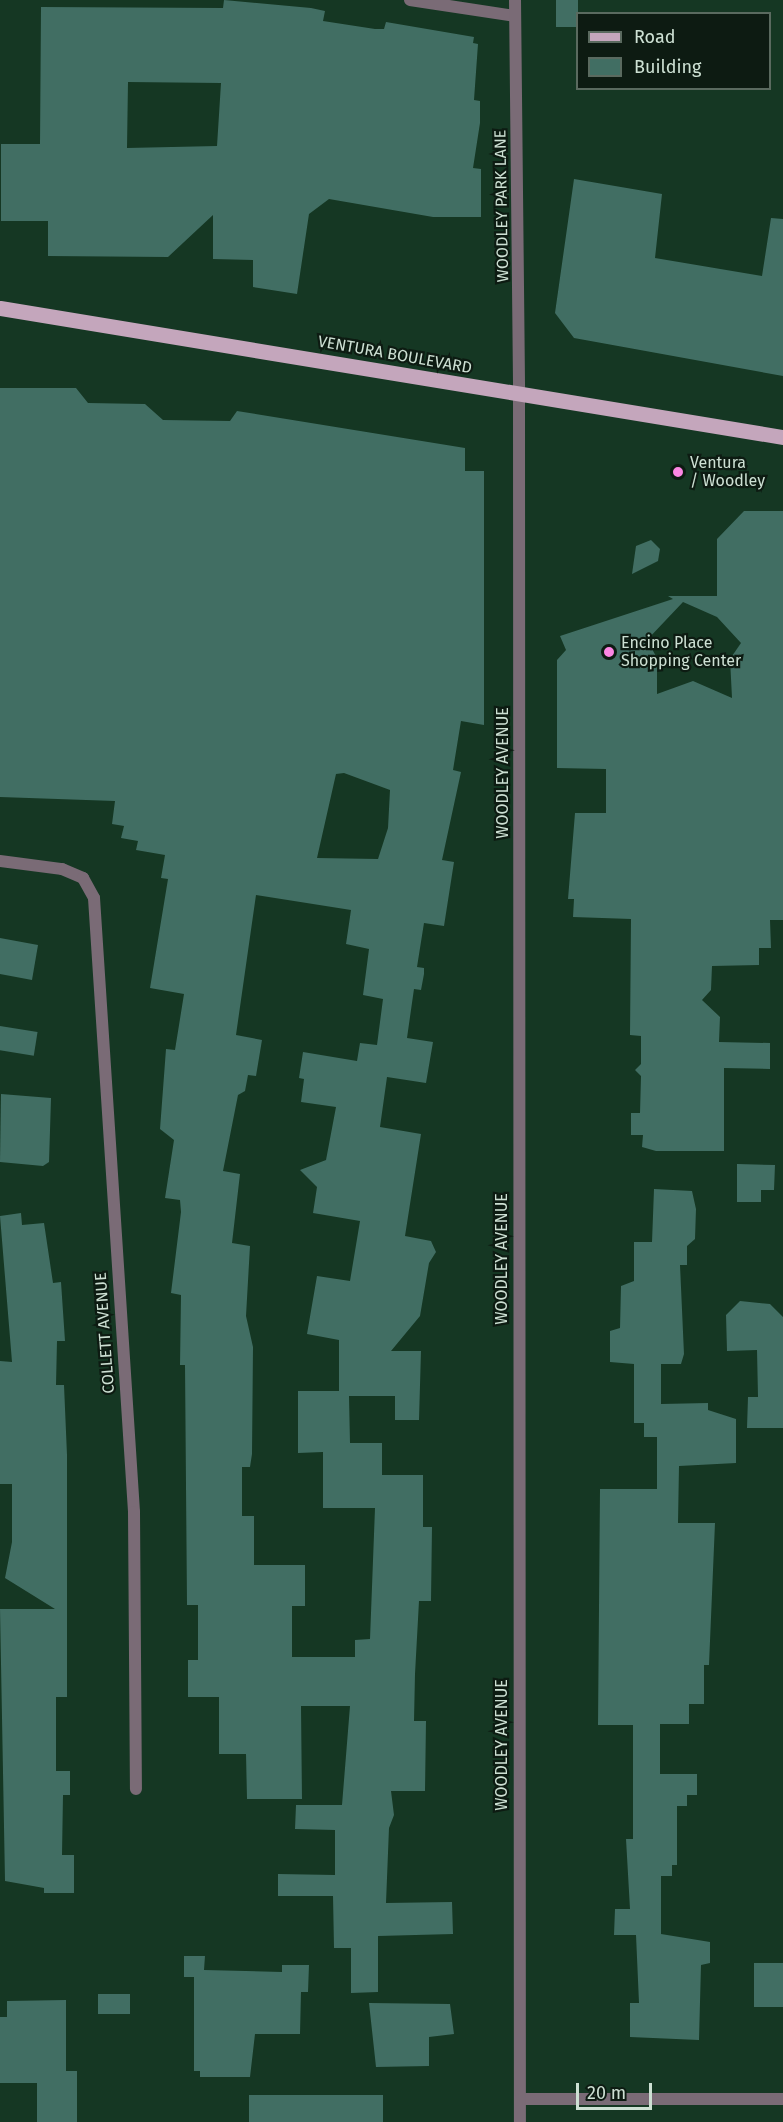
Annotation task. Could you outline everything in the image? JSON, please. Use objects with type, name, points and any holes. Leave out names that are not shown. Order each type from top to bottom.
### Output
[{"type":"main road","name":"VENTURA BOULEVARD","points":[[0,308],[783,437]]},
{"type":"street","points":[[410,0],[515,16]]},
{"type":"street","name":"WOODLEY PARK LANE","points":[[515,0],[519,395]]},
{"type":"street","name":"WOODLEY AVENUE","points":[[519,395],[520,2122]]},
{"type":"street","name":"COLLETT AVENUE","points":[[0,861],[62,869],[83,878],[94,898],[134,1512],[136,1789]]},
{"type":"street","points":[[520,2099],[783,2099]]},
{"type":"building","points":[[224,0],[311,8],[325,11],[323,21],[375,29],[384,29],[386,22],[474,37],[473,43],[478,44],[474,100],[480,101],[480,123],[473,168],[481,169],[481,217],[433,217],[329,199],[309,214],[297,294],[253,287],[253,260],[213,259],[213,215],[168,257],[48,256],[48,221],[1,221],[1,144],[40,144],[41,7],[223,8]],"holes":[[[128,82],[221,83],[217,146],[127,148]]]},
{"type":"building","points":[[556,0],[578,0],[576,27],[556,27]]},
{"type":"building","points":[[574,179],[662,194],[655,258],[762,276],[771,218],[783,219],[783,376],[574,338],[555,313]]},
{"type":"building","points":[[0,388],[76,388],[88,403],[145,404],[163,420],[230,421],[237,411],[465,448],[465,471],[484,471],[484,725],[461,721],[453,770],[461,772],[442,860],[454,862],[444,926],[424,923],[417,967],[424,968],[424,974],[421,990],[414,989],[407,1038],[433,1042],[426,1083],[387,1077],[380,1127],[421,1134],[405,1236],[431,1241],[436,1252],[429,1263],[420,1316],[391,1351],[421,1351],[419,1420],[395,1420],[395,1396],[349,1396],[350,1443],[382,1443],[382,1475],[423,1475],[423,1527],[432,1527],[431,1601],[419,1601],[415,1674],[414,1721],[426,1721],[425,1791],[391,1791],[394,1815],[389,1828],[386,1903],[452,1902],[453,1934],[378,1936],[378,1992],[351,1993],[351,1948],[334,1948],[333,1896],[278,1896],[278,1874],[335,1875],[335,1830],[295,1829],[296,1805],[342,1805],[350,1706],[301,1706],[302,1799],[247,1799],[246,1754],[219,1754],[219,1697],[188,1697],[188,1660],[198,1660],[198,1605],[187,1605],[185,1365],[180,1365],[181,1295],[171,1293],[181,1212],[180,1200],[165,1198],[174,1140],[160,1129],[166,1049],[175,1050],[184,994],[150,988],[168,879],[161,878],[165,855],[136,850],[138,841],[121,838],[124,826],[112,824],[115,801],[0,797]],"holes":[[[344,773],[390,790],[388,828],[378,859],[317,858],[336,774]],[[256,895],[351,910],[346,944],[369,949],[363,995],[383,999],[377,1045],[360,1043],[357,1061],[303,1052],[299,1078],[304,1079],[301,1102],[336,1107],[326,1160],[300,1170],[317,1187],[313,1213],[360,1221],[350,1281],[317,1276],[307,1334],[339,1340],[339,1391],[298,1391],[298,1453],[323,1452],[323,1508],[375,1508],[370,1639],[355,1640],[355,1657],[292,1657],[292,1606],[305,1606],[305,1565],[254,1565],[254,1516],[242,1516],[242,1467],[250,1467],[252,1454],[253,1347],[246,1316],[250,1246],[232,1243],[240,1174],[223,1171],[238,1095],[245,1091],[248,1075],[256,1076],[262,1040],[236,1035]]]},
{"type":"building","points":[[744,511],[783,511],[783,920],[770,920],[771,948],[759,948],[759,965],[712,966],[711,990],[702,1000],[720,1017],[719,1042],[770,1043],[770,1069],[724,1068],[724,1151],[656,1151],[642,1147],[643,1135],[631,1135],[631,1113],[640,1113],[641,1076],[635,1070],[641,1064],[641,1036],[630,1035],[631,919],[573,917],[574,899],[568,899],[575,813],[606,813],[606,769],[557,768],[557,660],[566,650],[560,636],[673,599],[668,596],[717,596],[717,539]],"holes":[[[683,602],[717,617],[741,643],[730,659],[732,698],[693,681],[657,694],[657,658],[647,640]]]},
{"type":"building","points":[[651,540],[660,549],[658,561],[632,574],[636,546]]},
{"type":"building","points":[[0,938],[38,945],[32,980],[0,974]]},
{"type":"building","points":[[0,1026],[38,1032],[34,1056],[0,1050]]},
{"type":"building","points":[[1,1094],[51,1098],[49,1162],[43,1166],[0,1162]]},
{"type":"building","points":[[737,1164],[775,1165],[774,1190],[761,1190],[761,1202],[737,1202]]},
{"type":"building","points":[[654,1189],[692,1191],[696,1209],[695,1239],[687,1246],[687,1265],[680,1265],[684,1354],[681,1364],[661,1364],[661,1404],[708,1403],[708,1410],[736,1419],[736,1463],[679,1466],[678,1523],[715,1523],[709,1665],[704,1665],[704,1704],[689,1704],[689,1724],[660,1724],[660,1774],[697,1774],[697,1795],[687,1795],[687,1806],[677,1806],[677,1865],[672,1865],[672,1876],[661,1876],[661,1934],[710,1942],[710,1963],[701,1965],[699,2040],[630,2037],[630,2003],[639,2003],[636,1935],[614,1935],[615,1909],[630,1909],[626,1839],[633,1839],[633,1725],[598,1725],[600,1489],[657,1489],[657,1437],[644,1437],[644,1423],[634,1423],[634,1364],[610,1362],[610,1331],[620,1328],[621,1286],[634,1281],[634,1242],[652,1242]]},
{"type":"building","points":[[21,1213],[22,1225],[44,1223],[53,1283],[61,1282],[65,1341],[57,1341],[56,1385],[64,1385],[67,1455],[67,1697],[56,1697],[56,1771],[70,1771],[70,1795],[63,1795],[62,1855],[74,1855],[74,1893],[44,1893],[44,1888],[5,1881],[0,1609],[55,1609],[5,1578],[12,1542],[12,1484],[0,1484],[0,1361],[12,1362],[0,1216]]},
{"type":"building","points":[[740,1301],[770,1304],[783,1317],[783,1428],[747,1428],[748,1397],[758,1397],[757,1350],[727,1351],[726,1315]]},
{"type":"building","points":[[184,1956],[205,1956],[204,1970],[282,1972],[282,1965],[309,1965],[308,1992],[301,1992],[300,2034],[255,2034],[250,2077],[200,2077],[200,2071],[194,2071],[194,1977],[184,1977]]},
{"type":"building","points":[[754,1963],[783,1963],[783,2007],[754,2007]]},
{"type":"building","points":[[98,1994],[130,1994],[130,2014],[98,2014]]},
{"type":"building","points":[[66,2000],[66,2071],[77,2071],[77,2122],[37,2122],[37,2083],[0,2083],[0,2017],[7,2017],[7,2001]]},
{"type":"building","points":[[369,2003],[450,2004],[454,2034],[429,2037],[429,2066],[376,2067]]},
{"type":"building","points":[[249,2095],[383,2095],[383,2122],[249,2122]]},
{"type":"place","name":"Ventura / Woodley","points":[[678,472]]},
{"type":"place","name":"Encino Place Shopping Center","points":[[609,652]]}]
